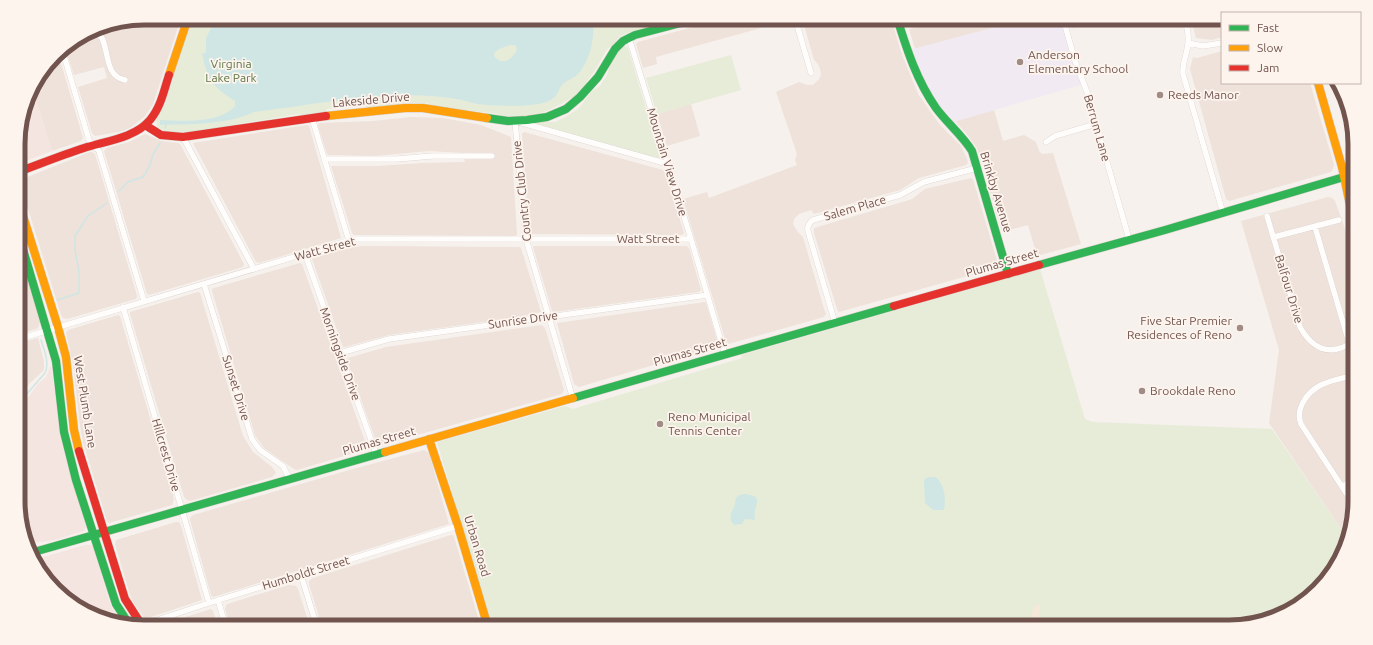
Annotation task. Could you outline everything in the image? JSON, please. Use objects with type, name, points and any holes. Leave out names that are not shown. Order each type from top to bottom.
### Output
[{"type":"main road","points":[[25,169],[48,160],[129,135],[145,125],[151,119],[160,104],[185,25]]},
{"type":"main road","name":"Lakeside Drive","points":[[145,125],[161,135],[183,138],[312,118],[415,108],[515,121],[538,118],[554,114],[573,104],[593,83],[619,45],[629,38],[674,25]]},
{"type":"main road","name":"Brinkby Avenue","points":[[899,25],[909,56],[921,84],[937,110],[968,144],[977,168],[1008,274]]},
{"type":"main road","points":[[1318,84],[1345,177],[1348,193]]},
{"type":"main road","name":"Plumas Street","points":[[36,551],[104,533],[289,478],[439,436],[482,426],[1348,176]]},
{"type":"main road","name":"West Plumb Lane","points":[[25,222],[66,357],[77,443],[125,599],[138,620]]},
{"type":"main road","name":"West Plumb Lane","points":[[25,259],[47,330],[57,371],[62,419],[76,480],[116,604],[125,619]]},
{"type":"main road","name":"Urban Road","points":[[439,436],[437,451],[441,473]]},
{"type":"main road","name":"Urban Road","points":[[429,439],[458,526],[486,620]]},
{"type":"street","points":[[797,25],[811,73]]},
{"type":"street","name":"Berrum Lane","points":[[1065,25],[1130,239]]},
{"type":"street","points":[[1186,25],[1188,31],[1188,44],[1182,67],[1183,74],[1223,212]]},
{"type":"street","points":[[97,34],[102,38],[113,74],[120,79],[125,80]]},
{"type":"street","name":"Mountain View Drive","points":[[629,38],[726,355]]},
{"type":"street","points":[[1188,44],[1203,46],[1221,42]]},
{"type":"street","points":[[64,56],[89,140],[99,151],[144,301]]},
{"type":"street","points":[[312,118],[349,241]]},
{"type":"street","points":[[515,121],[668,164]]},
{"type":"street","name":"Country Club Drive","points":[[515,121],[526,239],[573,399]]},
{"type":"street","points":[[1046,142],[1055,136],[1096,124]]},
{"type":"street","points":[[183,138],[254,269]]},
{"type":"street","points":[[325,159],[397,159],[432,156],[492,156]]},
{"type":"street","name":"Salem Place","points":[[835,323],[808,231],[808,225],[810,222],[900,195],[924,182],[977,168]]},
{"type":"street","name":"Balfour Drive","points":[[1267,216],[1300,327],[1305,335],[1320,348],[1327,351],[1348,347]]},
{"type":"street","points":[[1274,237],[1339,220]]},
{"type":"street","points":[[1315,227],[1348,333]]},
{"type":"street","name":"Watt Street","points":[[25,337],[354,239],[691,239]]},
{"type":"street","name":"Morningside Drive","points":[[305,254],[376,454]]},
{"type":"street","name":"Sunset Drive","points":[[204,284],[252,439],[260,450],[283,466],[289,478]]},
{"type":"street","name":"Sunrise Drive","points":[[340,353],[389,339],[708,295]]},
{"type":"street","name":"Hillcrest Drive","points":[[123,307],[209,603]]},
{"type":"street","points":[[1348,377],[1322,384],[1304,400],[1299,410],[1301,424],[1348,496]]},
{"type":"street","points":[[1342,486],[1348,484]]},
{"type":"street","name":"Humboldt Street","points":[[157,620],[458,526]]},
{"type":"street","points":[[301,575],[315,620]]},
{"type":"street","points":[[218,600],[224,620]]},
{"type":"shaded area","points":[[136,25],[179,25],[153,104],[145,116],[130,128],[119,132],[95,136],[92,133],[78,87],[107,78],[104,67],[74,75],[67,54],[91,37],[121,27]]},
{"type":"shaded area","points":[[700,25],[760,25],[761,28],[656,57],[657,64],[643,68],[636,44],[638,42]]},
{"type":"shaded area","points":[[804,25],[893,25],[901,52],[918,94],[940,125],[961,146],[968,162],[966,165],[919,178],[900,190],[814,214],[811,210],[799,214],[794,219],[793,224],[803,237],[826,314],[824,317],[728,344],[726,342],[683,199],[707,192],[709,198],[797,165],[795,160],[797,154],[776,92],[799,82],[807,85],[813,85],[821,75],[818,64],[814,60]]},
{"type":"shaded area","points":[[926,25],[1003,25],[915,49],[909,29]]},
{"type":"shaded area","points":[[1003,25],[1065,25],[1084,84],[950,123],[938,110],[909,50]]},
{"type":"shaded area","points":[[1071,25],[1083,25],[1072,28]]},
{"type":"shaded area","points":[[1193,25],[1221,25],[1221,37],[1212,40],[1196,38]]},
{"type":"shaded area","points":[[1221,51],[1221,84],[1310,84],[1334,165],[1331,172],[1229,201],[1226,199],[1190,69],[1193,57],[1197,58]]},
{"type":"shaded area","points":[[60,60],[83,138],[81,141],[52,151],[35,96],[45,78]]},
{"type":"shaded area","points":[[35,96],[52,151],[25,161],[26,128]]},
{"type":"shaded area","points":[[691,104],[700,136],[667,146],[657,114]]},
{"type":"shaded area","points":[[994,110],[1003,141],[1024,135],[1036,142],[1039,151],[1042,154],[1053,153],[1081,244],[1037,256],[1028,225],[1002,232],[977,148],[955,121]]},
{"type":"shaded area","points":[[411,117],[443,118],[481,125],[511,137],[517,235],[354,235],[352,233],[331,166],[379,166],[465,162],[463,153],[429,151],[375,156],[329,155],[327,154],[318,126],[319,123],[373,121]]},
{"type":"shaded area","points":[[307,125],[309,126],[341,238],[259,263],[256,262],[193,143]]},
{"type":"shaded area","points":[[524,132],[663,170],[666,174],[684,233],[682,235],[531,234],[529,232],[522,134]]},
{"type":"shaded area","points":[[145,134],[162,141],[180,144],[244,264],[243,267],[149,295],[147,294],[104,151],[107,148],[129,142]]},
{"type":"shaded area","points":[[90,152],[95,154],[137,296],[136,299],[67,319],[63,318],[25,199],[25,178]]},
{"type":"shaded area","points":[[971,178],[973,179],[998,264],[996,268],[839,312],[814,233],[814,228],[912,199],[925,189]]},
{"type":"shaded area","points":[[1328,197],[1335,201],[1343,223],[1348,240],[1348,509],[1344,533],[1269,423],[1279,350],[1241,221]]},
{"type":"shaded area","points":[[361,246],[519,247],[521,248],[541,312],[512,318],[389,335],[343,347],[312,259],[343,249]]},
{"type":"shaded area","points":[[686,246],[689,248],[701,290],[698,292],[554,312],[552,311],[533,247]]},
{"type":"shaded area","points":[[300,263],[302,264],[366,444],[365,448],[361,451],[297,470],[264,448],[255,435],[212,289]]},
{"type":"shaded area","points":[[25,272],[40,322],[38,328],[25,332]]},
{"type":"shaded area","points":[[198,292],[200,293],[243,436],[253,452],[272,467],[276,473],[272,477],[190,501],[184,497],[130,312]]},
{"type":"shaded area","points":[[705,302],[718,346],[579,387],[574,384],[557,323]]},
{"type":"shaded area","points":[[118,315],[120,316],[174,499],[172,505],[109,523],[107,521],[83,442],[73,364],[66,333],[68,330]]},
{"type":"shaded area","points":[[542,325],[545,328],[564,390],[562,394],[382,445],[377,444],[347,360],[348,358],[386,347]]},
{"type":"shaded area","points":[[38,338],[44,361],[44,370],[25,389],[25,341]]},
{"type":"shaded area","points":[[51,365],[62,445],[86,527],[84,531],[51,541],[33,544],[26,517],[25,501],[25,402],[38,384],[46,377]]},
{"type":"shaded area","points":[[424,450],[429,453],[449,524],[213,597],[211,595],[190,520],[193,515]]},
{"type":"shaded area","points":[[179,522],[181,526],[202,600],[145,619],[131,598],[115,544],[116,540]]},
{"type":"shaded area","points":[[453,535],[479,620],[320,620],[309,584],[309,581],[313,578]]},
{"type":"shaded area","points":[[85,545],[91,545],[93,547],[111,606],[118,617],[98,611],[84,604],[72,595],[60,585],[40,558]]},
{"type":"shaded area","points":[[289,585],[296,586],[308,620],[229,620],[225,609],[227,604]]},
{"type":"shaded area","points":[[211,609],[216,620],[176,620]]},
{"type":"green space","name":"Virginia Lake Park","points":[[657,25],[627,33],[619,37],[612,46],[607,49],[596,69],[587,81],[587,85],[574,98],[571,98],[547,111],[530,116],[506,117],[497,114],[435,107],[427,103],[400,103],[394,106],[369,108],[365,106],[327,109],[325,112],[303,116],[299,114],[238,124],[235,127],[206,131],[182,133],[172,132],[163,130],[157,126],[156,120],[165,104],[189,26]]},
{"type":"green space","points":[[623,46],[628,48],[660,155],[659,158],[657,159],[532,124],[532,122],[555,122],[579,108],[593,90],[599,87],[607,75],[610,64],[617,51]]},
{"type":"green space","points":[[731,55],[741,90],[657,114],[646,78]]},
{"type":"green space","points":[[1040,269],[1085,419],[1093,422],[1272,429],[1344,533],[1342,539],[1332,560],[1323,573],[1313,585],[1295,600],[1282,608],[1267,614],[1237,620],[489,620],[437,442],[565,406],[573,409],[742,358],[741,355]]},
{"type":"sand","points":[[1038,604],[1040,605],[1038,620],[1032,620],[1032,614],[1035,606]]},
{"type":"water","name":"Virginia Lake Park","points":[[212,25],[593,25],[593,40],[589,56],[582,69],[560,87],[555,97],[549,101],[534,105],[514,106],[477,104],[436,96],[384,96],[332,101],[254,112],[220,122],[160,125],[160,120],[189,121],[210,119],[228,112],[235,106],[235,101],[221,92],[209,77],[202,54],[206,52],[206,38]],"holes":[[[510,45],[516,46],[517,50],[510,59],[501,61],[494,56],[495,52],[499,49]]]},
{"type":"water","points":[[936,477],[943,488],[945,497],[944,510],[933,510],[925,503],[924,481],[926,478]]},
{"type":"water","points":[[745,494],[755,497],[757,500],[755,520],[745,519],[742,524],[734,525],[730,517],[736,498]]},
{"type":"waterway","points":[[119,191],[128,182],[143,177],[150,165],[153,154],[160,143]]},
{"type":"waterway","points":[[57,300],[79,293],[79,272],[75,250],[75,236],[88,216],[107,203]]},
{"type":"waterway","points":[[25,396],[45,373],[47,365],[46,356],[41,340]]},
{"type":"traffic: fast","points":[[487,118],[508,121],[527,120],[547,117],[566,109],[580,97],[598,77],[615,49],[623,41],[635,35],[673,25]]},
{"type":"traffic: fast","points":[[899,25],[913,65],[929,98],[972,151],[1008,274]]},
{"type":"traffic: fast","points":[[1039,265],[1165,230],[1348,176]]},
{"type":"traffic: fast","points":[[25,256],[56,361],[64,432],[76,480],[116,604],[125,619]]},
{"type":"traffic: fast","points":[[573,398],[894,306]]},
{"type":"traffic: fast","points":[[36,551],[385,452]]},
{"type":"traffic: slow","points":[[169,75],[186,25]]},
{"type":"traffic: slow","points":[[1318,84],[1342,167],[1348,196]]},
{"type":"traffic: slow","points":[[326,116],[405,108],[423,108],[487,118]]},
{"type":"traffic: slow","points":[[25,222],[66,357],[74,430],[79,451]]},
{"type":"traffic: slow","points":[[385,452],[573,398]]},
{"type":"traffic: slow","points":[[429,439],[458,526],[486,620]]},
{"type":"traffic: jam","points":[[25,169],[76,151],[120,138],[144,126],[157,110],[169,75]]},
{"type":"traffic: jam","points":[[145,125],[161,135],[183,137],[326,116]]},
{"type":"traffic: jam","points":[[894,306],[1039,265]]},
{"type":"traffic: jam","points":[[79,451],[125,599],[138,620]]},
{"type":"place","name":"Anderson Elementary School","points":[[1020,62]]},
{"type":"place","name":"Reeds Manor","points":[[1160,95]]},
{"type":"place","name":"Five Star Premier Residences of Reno","points":[[1240,328]]},
{"type":"place","name":"Brookdale Reno","points":[[1142,391]]},
{"type":"place","name":"Reno Municipal Tennis Center","points":[[660,424]]}]
